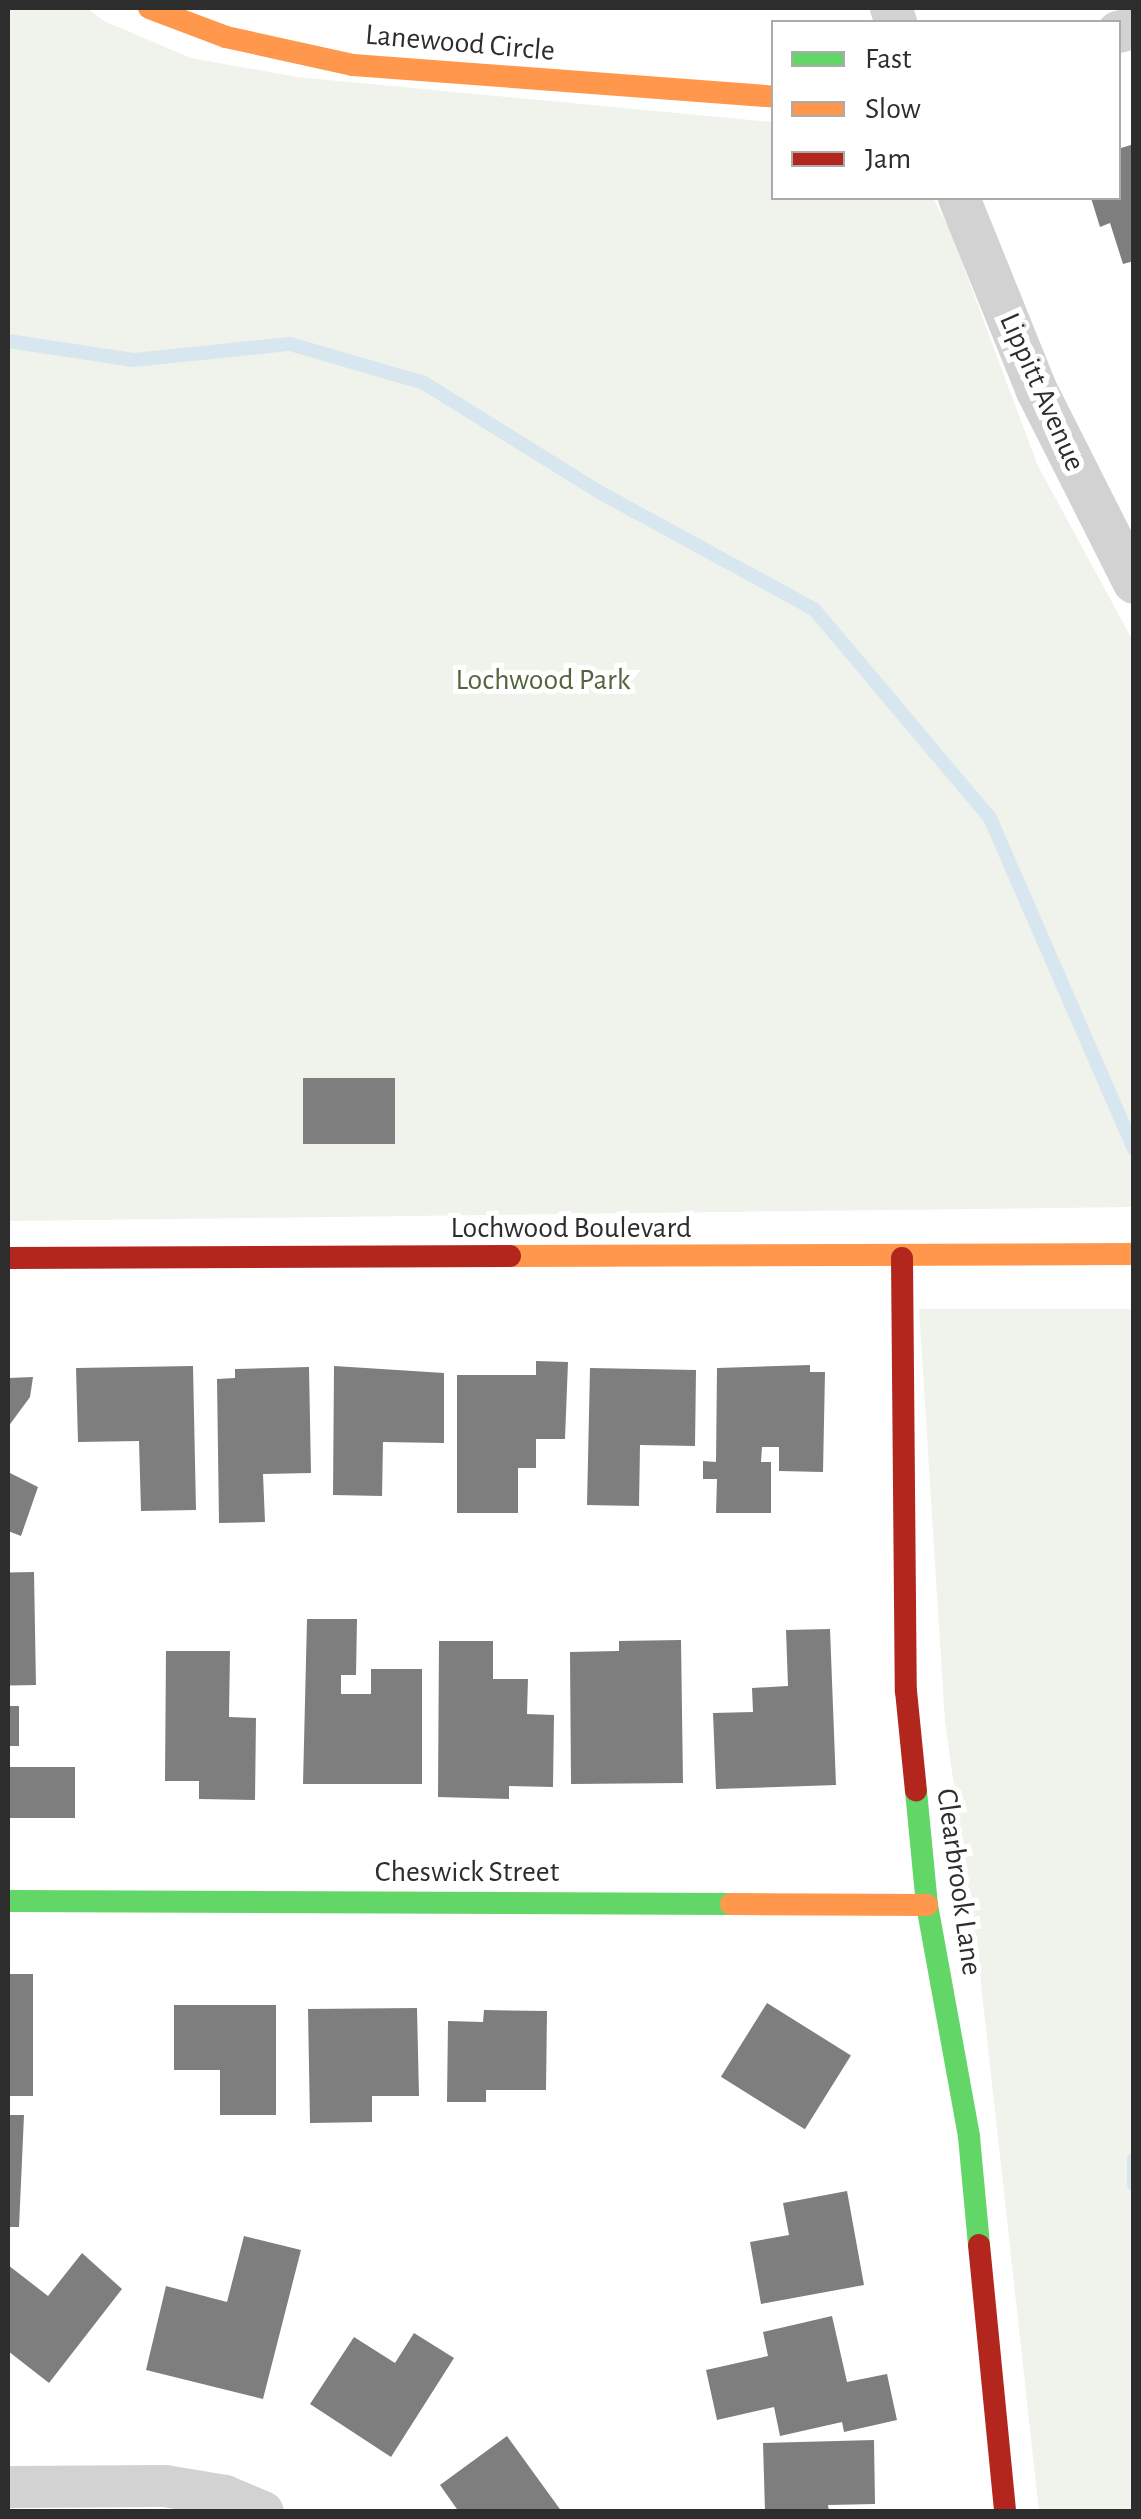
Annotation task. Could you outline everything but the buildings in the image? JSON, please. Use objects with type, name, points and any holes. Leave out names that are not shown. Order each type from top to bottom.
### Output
[{"type":"street","name":"Lanewood Circle","points":[[149,8],[226,37],[353,65],[771,97]]},
{"type":"street","name":"Lippitt Avenue","points":[[961,200],[1036,389],[1134,584]]},
{"type":"street","name":"Lochwood Boulevard","points":[[8,1258],[902,1258],[1134,1254]]},
{"type":"street","name":"Clearbrook Lane","points":[[902,1258],[906,1692],[927,1904],[969,2137],[1006,2512]]},
{"type":"street","name":"Cheswick Street","points":[[8,1902],[927,1904]]},
{"type":"street","points":[[8,2487],[166,2486],[224,2496],[264,2512]]},
{"type":"green space","name":"Lochwood Park","points":[[8,8],[86,8],[106,22],[191,58],[297,77],[771,122],[771,200],[934,200],[950,230],[1037,464],[1133,641],[1133,1207],[8,1221]]},
{"type":"green space","points":[[919,1309],[1133,1309],[1133,2511],[1039,2511],[978,1956],[945,1722]]},
{"type":"waterway","points":[[8,341],[134,360],[290,344],[424,383],[601,493],[814,609],[990,818],[1134,1149]]},
{"type":"waterway","points":[[1134,2159],[1134,2184]]},
{"type":"traffic: fast","points":[[916,1791],[927,1905],[969,2137],[979,2245]]},
{"type":"traffic: fast","points":[[8,1901],[731,1904]]},
{"type":"traffic: slow","points":[[149,8],[226,37],[353,65],[771,97]]},
{"type":"traffic: slow","points":[[510,1256],[1134,1254]]},
{"type":"traffic: slow","points":[[731,1904],[927,1905]]},
{"type":"traffic: jam","points":[[8,1258],[510,1256]]},
{"type":"traffic: jam","points":[[902,1258],[906,1691],[916,1791]]},
{"type":"traffic: jam","points":[[979,2245],[1005,2512]]}]
